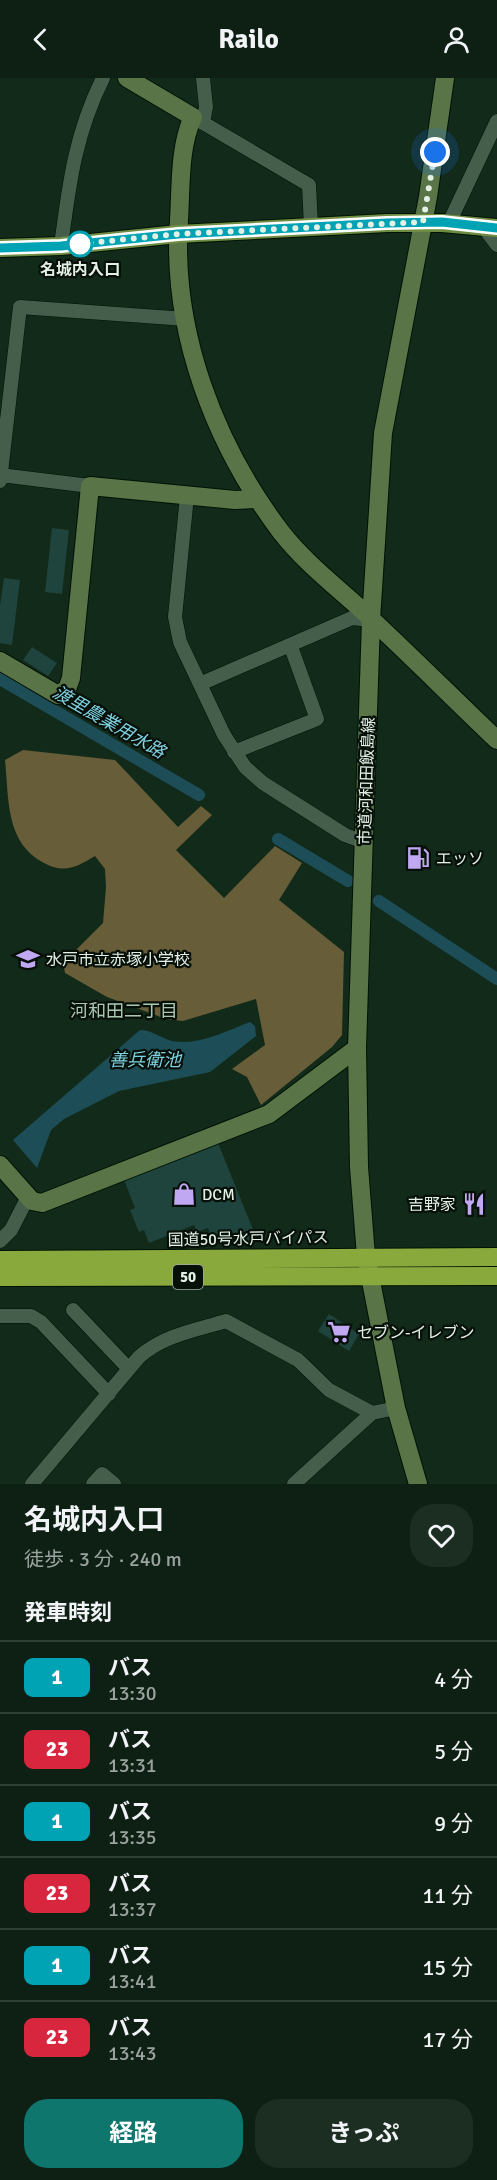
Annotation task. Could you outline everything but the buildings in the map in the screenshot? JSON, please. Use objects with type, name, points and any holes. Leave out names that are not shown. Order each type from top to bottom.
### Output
[{"type":"highway","name":"国道50号水戸バイパス","points":[[3,1268],[366,1256],[497,1257]]},
{"type":"highway","name":"国道50号水戸バイパス","points":[[3,1268],[370,1276],[497,1276]]},
{"type":"main road","points":[[0,248],[61,246],[178,234],[423,222],[490,227]]},
{"type":"street","points":[[61,246],[77,142],[88,108],[103,78]]},
{"type":"street","points":[[127,78],[309,185],[311,227]]},
{"type":"street","points":[[203,78],[206,106],[187,136],[178,256],[186,319],[214,417],[232,456],[283,534],[497,740]]},
{"type":"street","name":"市道河和田飯島線","points":[[418,1484],[396,1408],[366,1256],[358,1157],[357,1048],[371,620],[383,433],[423,222],[446,78]]},
{"type":"street","points":[[449,223],[497,122]]},
{"type":"street","points":[[490,227],[497,245]]},
{"type":"street","points":[[0,481],[20,307],[186,319]]},
{"type":"street","points":[[0,475],[187,496],[258,499]]},
{"type":"street","points":[[0,661],[58,695],[67,689],[71,678],[90,486]]},
{"type":"street","points":[[187,496],[175,616],[180,642],[234,752],[245,767],[263,783],[345,835],[364,842]]},
{"type":"street","points":[[200,684],[291,647],[352,618],[371,620]]},
{"type":"street","points":[[234,752],[317,719],[291,647]]},
{"type":"street","points":[[0,1165],[32,1201],[42,1203],[268,1114],[357,1048]]},
{"type":"street","points":[[0,1241],[10,1230],[28,1197]]},
{"type":"street","points":[[73,1310],[129,1369]]},
{"type":"street","points":[[0,1316],[31,1316],[41,1322],[109,1394]]},
{"type":"street","points":[[32,1484],[151,1346],[164,1339],[226,1321],[298,1360],[329,1390],[372,1413]]},
{"type":"street","points":[[294,1484],[372,1413],[396,1408]]},
{"type":"street","points":[[93,1484],[102,1474],[114,1484]]},
{"type":"shaded area","points":[[23,750],[115,760],[178,827],[201,806],[212,815],[176,850],[224,898],[275,846],[302,863],[279,900],[344,952],[342,1035],[332,1047],[261,1105],[247,1077],[232,1069],[265,1045],[256,999],[183,1021],[166,1019],[107,997],[65,973],[63,963],[103,923],[105,869],[95,856],[70,868],[51,866],[31,854],[22,844],[11,818],[5,760]]},
{"type":"water","name":"善兵衛池","points":[[250,1022],[255,1026],[256,1036],[210,1072],[119,1091],[64,1119],[51,1130],[37,1168],[13,1140],[140,1030],[182,1042],[202,1040]]},
{"type":"waterway","name":"渡里農業用水路","points":[[0,679],[199,795]]},
{"type":"waterway","name":"渡里農業用水路","points":[[278,839],[348,881]]},
{"type":"waterway","name":"渡里農業用水路","points":[[379,901],[497,979]]},
{"type":"bus line","name":"1","points":[[0,248],[61,246],[178,234],[387,223],[442,222],[497,228]]},
{"type":"place","name":"名城内入口","points":[[80,244]]},
{"type":"place","name":"エッソ","points":[[418,858]]},
{"type":"place","name":"水戸市立赤塚小学校","points":[[28,959]]},
{"type":"place","name":"DCM","points":[[184,1194]]},
{"type":"place","name":"吉野家","points":[[474,1204]]},
{"type":"place","name":"セブン-イレブン","points":[[339,1332]]},
{"type":"district","name":"河和田二丁目","points":[[124,1011]]},
{"type":"route","points":[[80,244],[178,234],[423,222],[435,152]]}]
